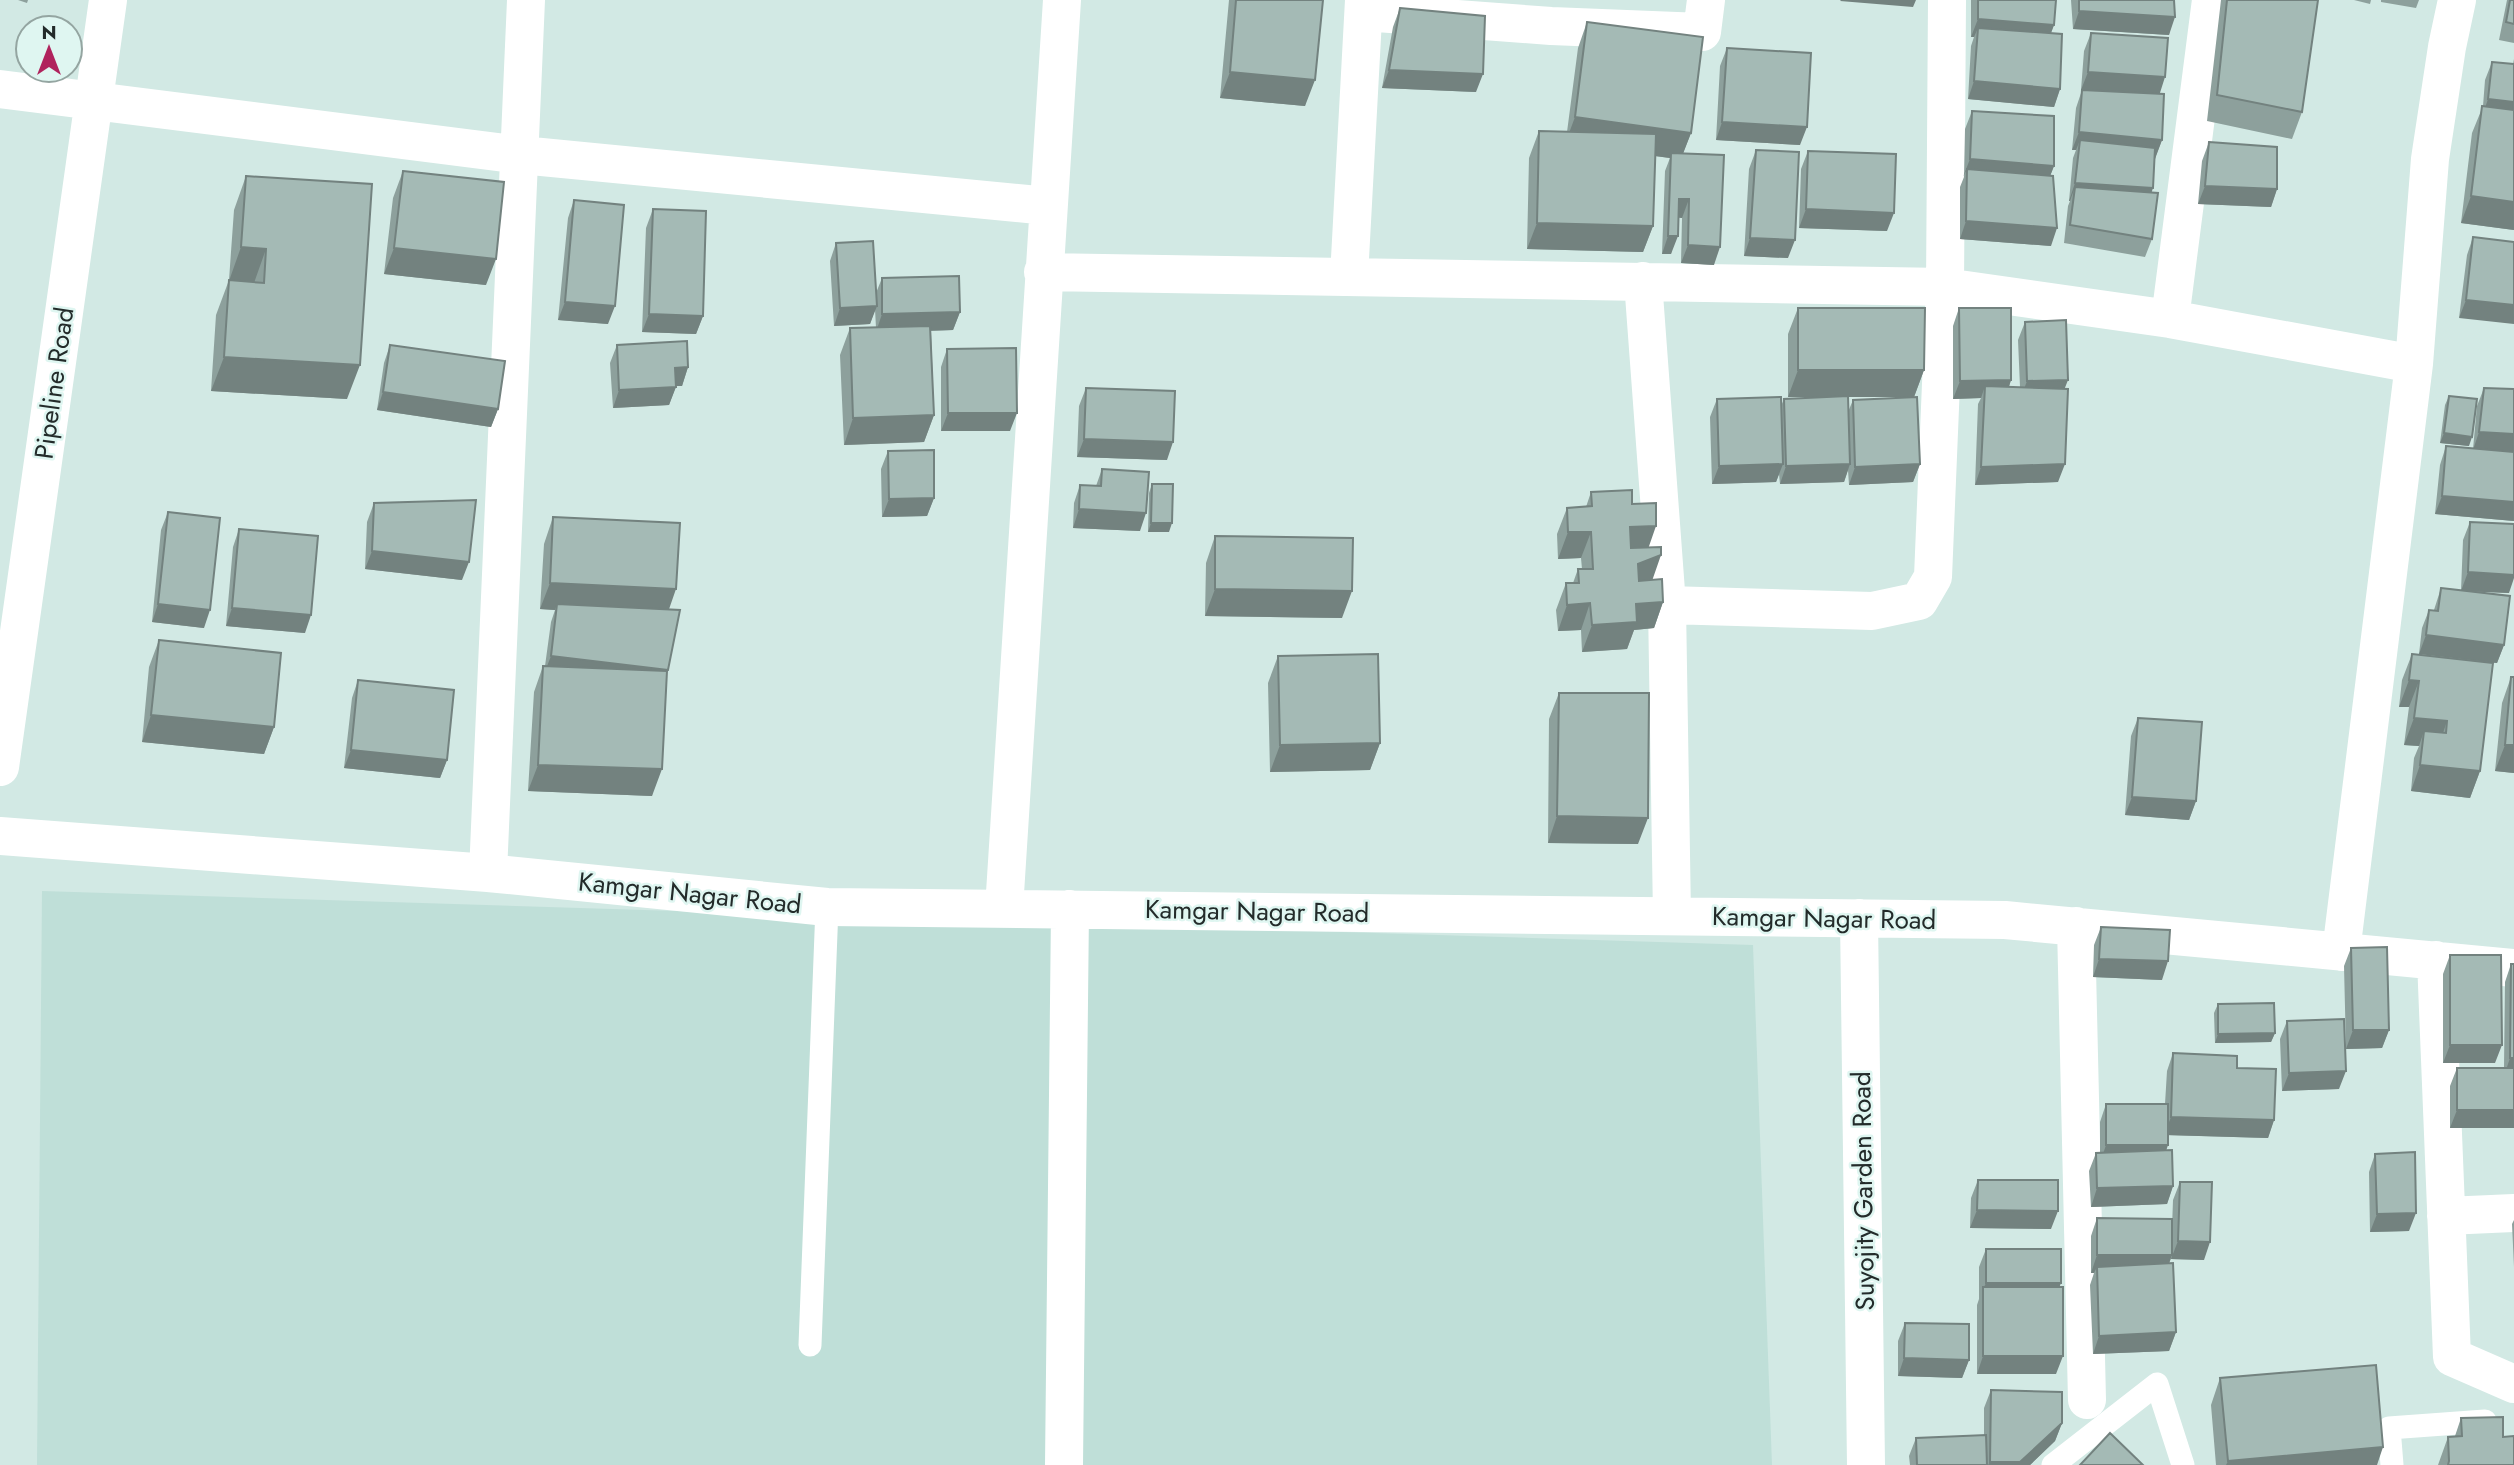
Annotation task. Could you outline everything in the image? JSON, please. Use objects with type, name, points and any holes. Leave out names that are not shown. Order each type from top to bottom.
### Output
[{"type":"street","name":"Pipeline Road","points":[[0,767],[108,0]]},
{"type":"street","points":[[488,873],[526,0]]},
{"type":"street","points":[[1004,909],[1062,0]]},
{"type":"street","points":[[1349,277],[1364,6],[1551,26],[1702,33],[1706,0]]},
{"type":"street","points":[[1667,605],[1872,611],[1919,601],[1933,577],[1945,287],[1947,0]]},
{"type":"street","points":[[2170,318],[2211,0]]},
{"type":"street","points":[[2341,952],[2414,364],[2430,159],[2457,0]]},
{"type":"street","points":[[0,89],[520,155],[1048,206]]},
{"type":"street","points":[[1043,272],[1945,287],[2170,318],[2414,364]]},
{"type":"street","points":[[1643,281],[1667,605],[1672,916]]},
{"type":"street","name":"Kamgar Nagar Road","points":[[0,836],[488,873],[827,906],[2005,920],[2514,968]]},
{"type":"street","points":[[1064,1465],[1070,909]]},
{"type":"street","name":"Suyojity Garden Road","points":[[1859,918],[1866,1465]]},
{"type":"street","points":[[2076,926],[2087,1400]]},
{"type":"street","points":[[2436,960],[2452,1357],[2514,1384]]},
{"type":"street","points":[[2446,1216],[2514,1213]]},
{"type":"lane","points":[[810,1345],[827,906]]},
{"type":"lane","points":[[2053,1465],[2157,1384],[2183,1465]]},
{"type":"lane","points":[[2392,1465],[2389,1427],[2485,1421]]},
{"type":"shaded area","points":[[42,891],[1753,945],[1772,1465],[37,1465]]},
{"type":"building","points":[[1236,0],[1323,0],[1315,80],[1230,72]]},
{"type":"building","points":[[1978,0],[2056,0],[2054,25],[1978,19]]},
{"type":"building","points":[[2079,0],[2174,0],[2175,17],[2079,11]]},
{"type":"building","points":[[2227,0],[2318,0],[2302,112],[2217,95]]},
{"type":"building","points":[[2510,0],[2514,0],[2514,24],[2506,22]]},
{"type":"building","points":[[1400,8],[1485,16],[1483,74],[1389,70]]},
{"type":"building","points":[[1587,22],[1703,37],[1691,133],[1575,117]]},
{"type":"building","points":[[1978,28],[2062,34],[2060,89],[1974,81]]},
{"type":"building","points":[[2091,33],[2168,38],[2165,77],[2088,72]]},
{"type":"building","points":[[1727,48],[1811,53],[1807,127],[1722,122]]},
{"type":"building","points":[[2492,62],[2514,64],[2514,102],[2488,99]]},
{"type":"building","points":[[2082,90],[2164,94],[2162,140],[2079,132]]},
{"type":"building","points":[[2482,106],[2514,110],[2514,202],[2471,196]]},
{"type":"building","points":[[1972,111],[2054,116],[2054,166],[1970,159]]},
{"type":"building","points":[[1539,131],[1656,134],[1653,226],[1537,223]]},
{"type":"building","points":[[2080,140],[2155,148],[2153,188],[2075,183]]},
{"type":"building","points":[[2209,142],[2277,147],[2277,189],[2205,186]]},
{"type":"building","points":[[1756,150],[1799,152],[1795,240],[1750,238]]},
{"type":"building","points":[[1808,151],[1896,154],[1894,213],[1806,209]]},
{"type":"building","points":[[1671,153],[1724,155],[1720,247],[1688,245],[1689,199],[1679,199],[1678,236],[1668,236]]},
{"type":"building","points":[[1967,169],[2053,176],[2057,228],[1966,221]]},
{"type":"building","points":[[403,171],[504,182],[496,259],[394,248]]},
{"type":"building","points":[[246,176],[372,184],[360,365],[224,357],[229,280],[264,283],[266,249],[241,247]]},
{"type":"building","points":[[2075,187],[2158,193],[2152,239],[2070,225]]},
{"type":"building","points":[[574,200],[624,205],[615,306],[565,302]]},
{"type":"building","points":[[653,209],[706,211],[703,316],[649,314]]},
{"type":"building","points":[[2473,237],[2514,242],[2514,305],[2466,300]]},
{"type":"building","points":[[873,241],[877,306],[840,308],[836,243]]},
{"type":"building","points":[[959,276],[960,312],[882,314],[882,278]]},
{"type":"building","points":[[1798,308],[1925,308],[1924,370],[1798,370]]},
{"type":"building","points":[[1959,308],[2011,308],[2011,380],[1960,381]]},
{"type":"building","points":[[2066,320],[2068,380],[2027,381],[2025,322]]},
{"type":"building","points":[[930,326],[934,415],[853,418],[850,328]]},
{"type":"building","points":[[687,341],[688,367],[675,368],[676,387],[619,390],[617,345]]},
{"type":"building","points":[[390,345],[505,361],[498,409],[383,392]]},
{"type":"building","points":[[1016,348],[1017,413],[948,413],[947,349]]},
{"type":"building","points":[[1985,386],[2068,389],[2065,464],[1981,467]]},
{"type":"building","points":[[1086,388],[1175,391],[1173,442],[1084,439]]},
{"type":"building","points":[[2484,388],[2514,389],[2514,434],[2479,432]]},
{"type":"building","points":[[1848,396],[1850,464],[1786,466],[1784,399]]},
{"type":"building","points":[[2449,396],[2477,399],[2472,437],[2444,433]]},
{"type":"building","points":[[1781,397],[1783,464],[1719,466],[1717,399]]},
{"type":"building","points":[[1917,397],[1920,464],[1855,467],[1853,400]]},
{"type":"building","points":[[2446,446],[2514,452],[2514,502],[2442,496]]},
{"type":"building","points":[[934,450],[934,498],[889,499],[888,451]]},
{"type":"building","points":[[1102,469],[1149,472],[1146,513],[1079,509],[1080,485],[1101,486]]},
{"type":"building","points":[[1152,484],[1173,484],[1172,523],[1151,523]]},
{"type":"building","points":[[1632,490],[1632,504],[1656,503],[1656,526],[1630,527],[1631,548],[1661,547],[1661,555],[1638,564],[1639,581],[1662,579],[1663,602],[1636,604],[1637,622],[1592,625],[1590,603],[1567,605],[1566,583],[1579,583],[1578,569],[1593,569],[1591,532],[1568,532],[1567,508],[1592,506],[1591,492]]},
{"type":"building","points":[[476,500],[469,562],[372,551],[374,503]]},
{"type":"building","points":[[168,512],[220,518],[210,610],[158,604]]},
{"type":"building","points":[[553,517],[680,523],[676,589],[550,583]]},
{"type":"building","points":[[2470,522],[2514,524],[2514,575],[2468,572]]},
{"type":"building","points":[[239,529],[318,536],[311,615],[232,608]]},
{"type":"building","points":[[1215,536],[1353,538],[1352,591],[1215,589]]},
{"type":"building","points":[[2441,588],[2510,596],[2504,645],[2426,635],[2429,610],[2438,611]]},
{"type":"building","points":[[557,604],[680,610],[668,670],[551,656]]},
{"type":"building","points":[[159,640],[281,653],[274,727],[151,715]]},
{"type":"building","points":[[1378,654],[1380,743],[1280,745],[1278,656]]},
{"type":"building","points":[[2412,654],[2493,663],[2480,771],[2420,765],[2424,731],[2446,733],[2447,721],[2414,718],[2419,681],[2409,680]]},
{"type":"building","points":[[543,666],[667,671],[662,769],[538,765]]},
{"type":"building","points":[[2511,677],[2514,677],[2514,745],[2505,745]]},
{"type":"building","points":[[358,680],[454,690],[447,760],[351,750]]},
{"type":"building","points":[[1559,693],[1649,693],[1648,818],[1557,816]]},
{"type":"building","points":[[2138,718],[2202,722],[2196,801],[2132,797]]},
{"type":"building","points":[[2101,927],[2170,930],[2168,961],[2099,959]]},
{"type":"building","points":[[2387,947],[2389,1030],[2353,1030],[2351,948]]},
{"type":"building","points":[[2450,955],[2501,955],[2502,1045],[2450,1045]]},
{"type":"building","points":[[2511,964],[2514,964],[2514,1058],[2510,1058]]},
{"type":"building","points":[[2274,1003],[2275,1033],[2218,1034],[2218,1004]]},
{"type":"building","points":[[2344,1019],[2346,1071],[2289,1073],[2287,1021]]},
{"type":"building","points":[[2173,1053],[2237,1056],[2237,1068],[2276,1069],[2274,1120],[2171,1117]]},
{"type":"building","points":[[2457,1068],[2514,1068],[2514,1110],[2457,1110]]},
{"type":"building","points":[[2106,1104],[2168,1104],[2168,1145],[2106,1145]]},
{"type":"building","points":[[2172,1150],[2173,1186],[2097,1188],[2096,1153]]},
{"type":"building","points":[[2415,1152],[2416,1213],[2377,1214],[2375,1154]]},
{"type":"building","points":[[1978,1180],[2058,1180],[2058,1211],[1977,1210]]},
{"type":"building","points":[[2180,1182],[2212,1182],[2210,1242],[2178,1241]]},
{"type":"building","points":[[2097,1218],[2172,1219],[2172,1255],[2097,1255]]},
{"type":"building","points":[[1986,1249],[2061,1249],[2061,1283],[1986,1283]]},
{"type":"building","points":[[2173,1263],[2176,1332],[2099,1336],[2097,1267]]},
{"type":"building","points":[[1983,1287],[2063,1287],[2063,1356],[1983,1356]]},
{"type":"building","points":[[1905,1323],[1969,1324],[1969,1360],[1904,1358]]},
{"type":"building","points":[[2376,1365],[2383,1447],[2228,1461],[2220,1378]]},
{"type":"building","points":[[1991,1390],[2062,1392],[2062,1423],[2020,1462],[1990,1462]]},
{"type":"building","points":[[2503,1417],[2503,1437],[2514,1436],[2514,1465],[2448,1465],[2448,1437],[2462,1436],[2461,1418]]},
{"type":"building","points":[[2110,1433],[2143,1465],[2080,1465]]},
{"type":"building","points":[[1986,1435],[1987,1465],[1917,1465],[1916,1438]]}]
